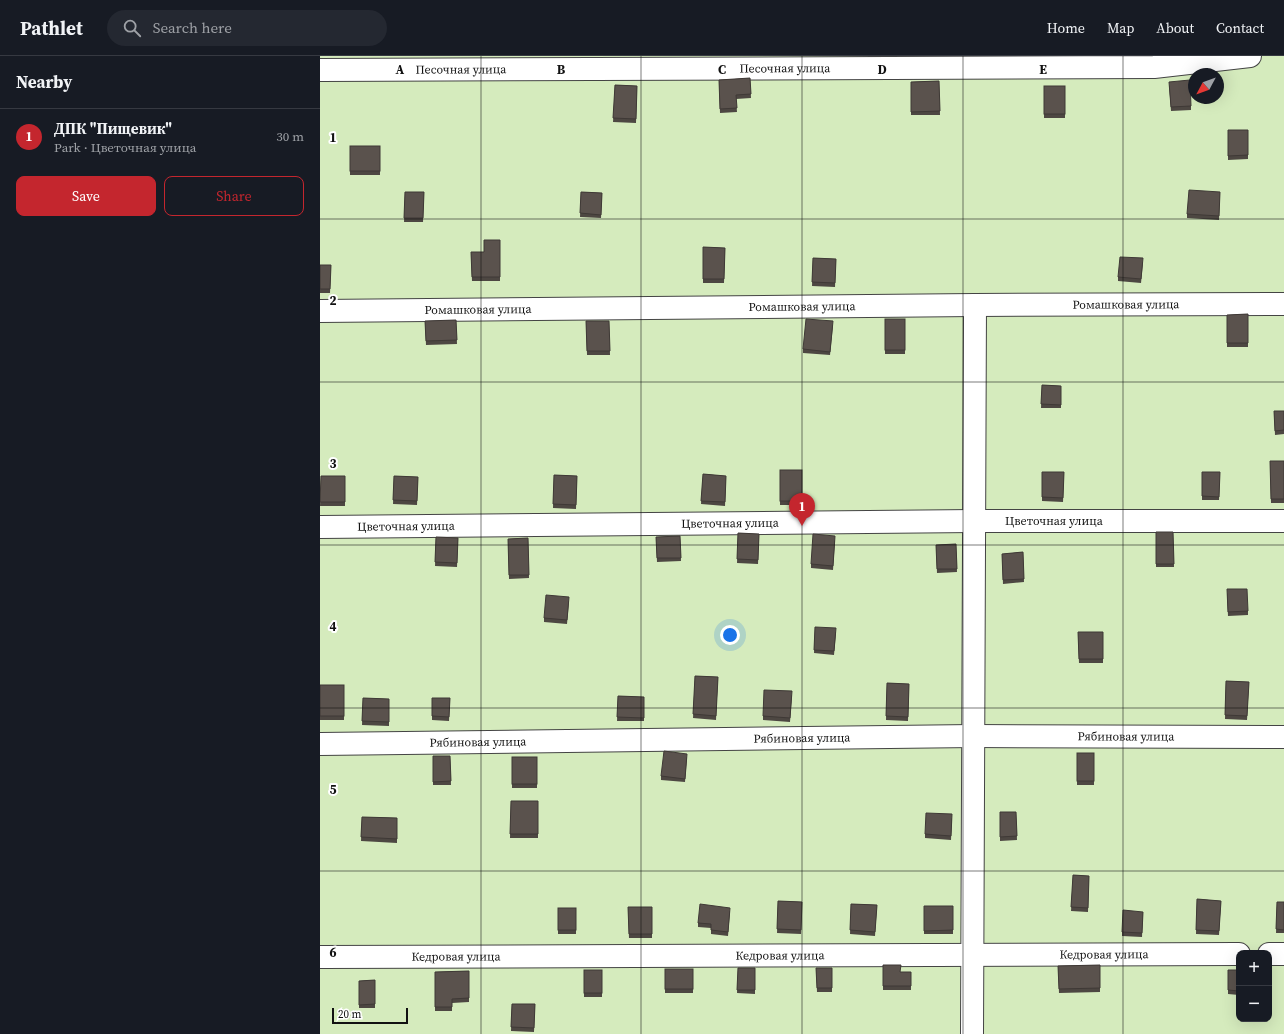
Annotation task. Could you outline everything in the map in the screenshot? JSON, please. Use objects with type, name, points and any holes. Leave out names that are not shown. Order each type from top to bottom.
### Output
[{"type":"street","points":[[1154,67],[1175,56]]},
{"type":"street","name":"Песочная улица","points":[[320,70],[1154,67],[1250,56]]},
{"type":"street","name":"Ромашковая улица","points":[[320,312],[975,305],[1284,304]]},
{"type":"street","points":[[972,1034],[975,305]]},
{"type":"street","name":"Цветочная улица","points":[[320,527],[974,521],[1284,521]]},
{"type":"street","name":"Рябиновая улица","points":[[320,744],[974,736],[1284,737]]},
{"type":"street","name":"Кедровая улица","points":[[320,957],[1236,954]]},
{"type":"street","points":[[1272,954],[1284,954]]},
{"type":"green space","points":[[320,56],[1284,56],[1284,1034],[320,1034]]},
{"type":"building","points":[[750,78],[751,94],[736,95],[737,108],[720,109],[719,80]]},
{"type":"building","points":[[1188,80],[1188,104],[1191,104],[1191,106],[1171,107],[1169,82]]},
{"type":"building","points":[[939,81],[940,111],[911,112],[911,82]]},
{"type":"building","points":[[615,85],[637,86],[636,119],[613,118]]},
{"type":"building","points":[[1044,86],[1065,86],[1065,114],[1044,114]]},
{"type":"building","points":[[1228,130],[1248,130],[1248,155],[1228,156]]},
{"type":"building","points":[[350,146],[380,146],[380,171],[350,171]]},
{"type":"building","points":[[1189,190],[1220,192],[1219,216],[1187,214]]},
{"type":"building","points":[[405,192],[424,192],[423,218],[404,218]]},
{"type":"building","points":[[581,192],[602,193],[601,215],[580,213]]},
{"type":"building","points":[[484,240],[500,240],[500,277],[472,277],[471,252],[484,252]]},
{"type":"building","points":[[703,247],[725,248],[724,279],[703,279]]},
{"type":"building","points":[[1120,257],[1143,258],[1141,279],[1118,277]]},
{"type":"building","points":[[813,258],[836,259],[835,283],[812,282]]},
{"type":"building","points":[[320,265],[331,265],[330,289],[320,289]]},
{"type":"building","points":[[1248,314],[1248,343],[1227,343],[1227,315]]},
{"type":"building","points":[[806,319],[833,321],[830,352],[803,349]]},
{"type":"building","points":[[885,319],[905,319],[905,350],[885,350]]},
{"type":"building","points":[[456,320],[457,340],[426,341],[425,321]]},
{"type":"building","points":[[586,321],[609,321],[610,351],[587,351]]},
{"type":"building","points":[[1042,385],[1061,386],[1061,405],[1041,404]]},
{"type":"building","points":[[1274,411],[1284,411],[1284,430],[1275,431]]},
{"type":"building","points":[[1270,461],[1284,461],[1284,499],[1271,499]]},
{"type":"building","points":[[780,470],[802,470],[802,501],[780,501]]},
{"type":"building","points":[[1042,472],[1064,472],[1063,498],[1042,497]]},
{"type":"building","points":[[1202,472],[1220,472],[1219,497],[1202,496]]},
{"type":"building","points":[[703,474],[726,476],[725,502],[701,501]]},
{"type":"building","points":[[554,475],[577,476],[576,505],[553,504]]},
{"type":"building","points":[[321,476],[345,476],[345,502],[320,502]]},
{"type":"building","points":[[394,476],[418,477],[417,501],[393,500]]},
{"type":"building","points":[[1156,532],[1173,532],[1174,564],[1156,564]]},
{"type":"building","points":[[738,533],[759,534],[758,560],[737,559]]},
{"type":"building","points":[[813,534],[835,536],[833,566],[811,564]]},
{"type":"building","points":[[680,536],[681,558],[657,558],[656,537]]},
{"type":"building","points":[[436,537],[458,538],[457,563],[435,562]]},
{"type":"building","points":[[528,538],[529,575],[509,575],[508,539]]},
{"type":"building","points":[[956,544],[957,569],[937,569],[936,545]]},
{"type":"building","points":[[1023,552],[1024,579],[1003,580],[1002,554]]},
{"type":"building","points":[[1227,589],[1247,589],[1248,611],[1228,612]]},
{"type":"building","points":[[546,595],[569,597],[567,620],[544,618]]},
{"type":"building","points":[[815,627],[836,628],[834,651],[814,650]]},
{"type":"building","points":[[1078,632],[1103,632],[1103,659],[1079,659]]},
{"type":"building","points":[[695,676],[718,677],[716,716],[693,714]]},
{"type":"building","points":[[1226,681],[1249,682],[1247,716],[1225,715]]},
{"type":"building","points":[[887,683],[909,684],[908,717],[886,716]]},
{"type":"building","points":[[320,685],[344,685],[344,716],[320,716]]},
{"type":"building","points":[[764,690],[792,691],[790,718],[763,716]]},
{"type":"building","points":[[618,696],[644,697],[644,718],[617,717]]},
{"type":"building","points":[[363,698],[389,699],[389,722],[362,721]]},
{"type":"building","points":[[432,698],[450,698],[449,717],[432,716]]},
{"type":"building","points":[[664,751],[687,754],[685,779],[661,776]]},
{"type":"building","points":[[1077,753],[1094,753],[1094,781],[1077,781]]},
{"type":"building","points":[[433,756],[450,756],[451,781],[433,782]]},
{"type":"building","points":[[512,757],[537,757],[537,784],[512,784]]},
{"type":"building","points":[[511,801],[538,801],[538,834],[510,834]]},
{"type":"building","points":[[1000,812],[1016,812],[1017,836],[1000,837]]},
{"type":"building","points":[[926,813],[952,814],[951,836],[925,834]]},
{"type":"building","points":[[362,817],[397,818],[397,839],[361,837]]},
{"type":"building","points":[[1073,875],[1089,876],[1088,908],[1071,907]]},
{"type":"building","points":[[1197,899],[1221,901],[1219,931],[1196,930]]},
{"type":"building","points":[[778,901],[802,902],[801,930],[777,929]]},
{"type":"building","points":[[1277,902],[1284,902],[1284,930],[1276,929]]},
{"type":"building","points":[[700,904],[730,908],[728,932],[711,930],[711,924],[698,923]]},
{"type":"building","points":[[851,904],[877,905],[875,932],[850,930]]},
{"type":"building","points":[[924,906],[953,906],[953,930],[924,931]]},
{"type":"building","points":[[628,907],[652,907],[652,934],[629,934]]},
{"type":"building","points":[[558,908],[576,908],[576,930],[558,930]]},
{"type":"building","points":[[1123,910],[1143,912],[1142,933],[1122,932]]},
{"type":"building","points":[[883,965],[901,965],[900,972],[911,972],[911,986],[883,986]]},
{"type":"building","points":[[1100,965],[1100,988],[1059,989],[1058,966]]},
{"type":"building","points":[[738,968],[755,968],[755,990],[737,990]]},
{"type":"building","points":[[816,968],[832,968],[832,988],[817,988]]},
{"type":"building","points":[[665,969],[693,969],[693,989],[665,989]]},
{"type":"building","points":[[584,970],[602,970],[602,993],[584,993]]},
{"type":"building","points":[[1228,970],[1236,970],[1236,991],[1228,990]]},
{"type":"building","points":[[469,971],[469,998],[452,999],[452,1007],[435,1007],[435,972]]},
{"type":"building","points":[[375,980],[375,1004],[359,1005],[359,981]]},
{"type":"building","points":[[512,1004],[535,1004],[534,1028],[511,1027]]},
{"type":"place","name":"ДПК \"Пищевик\"","points":[[802,526]]}]
